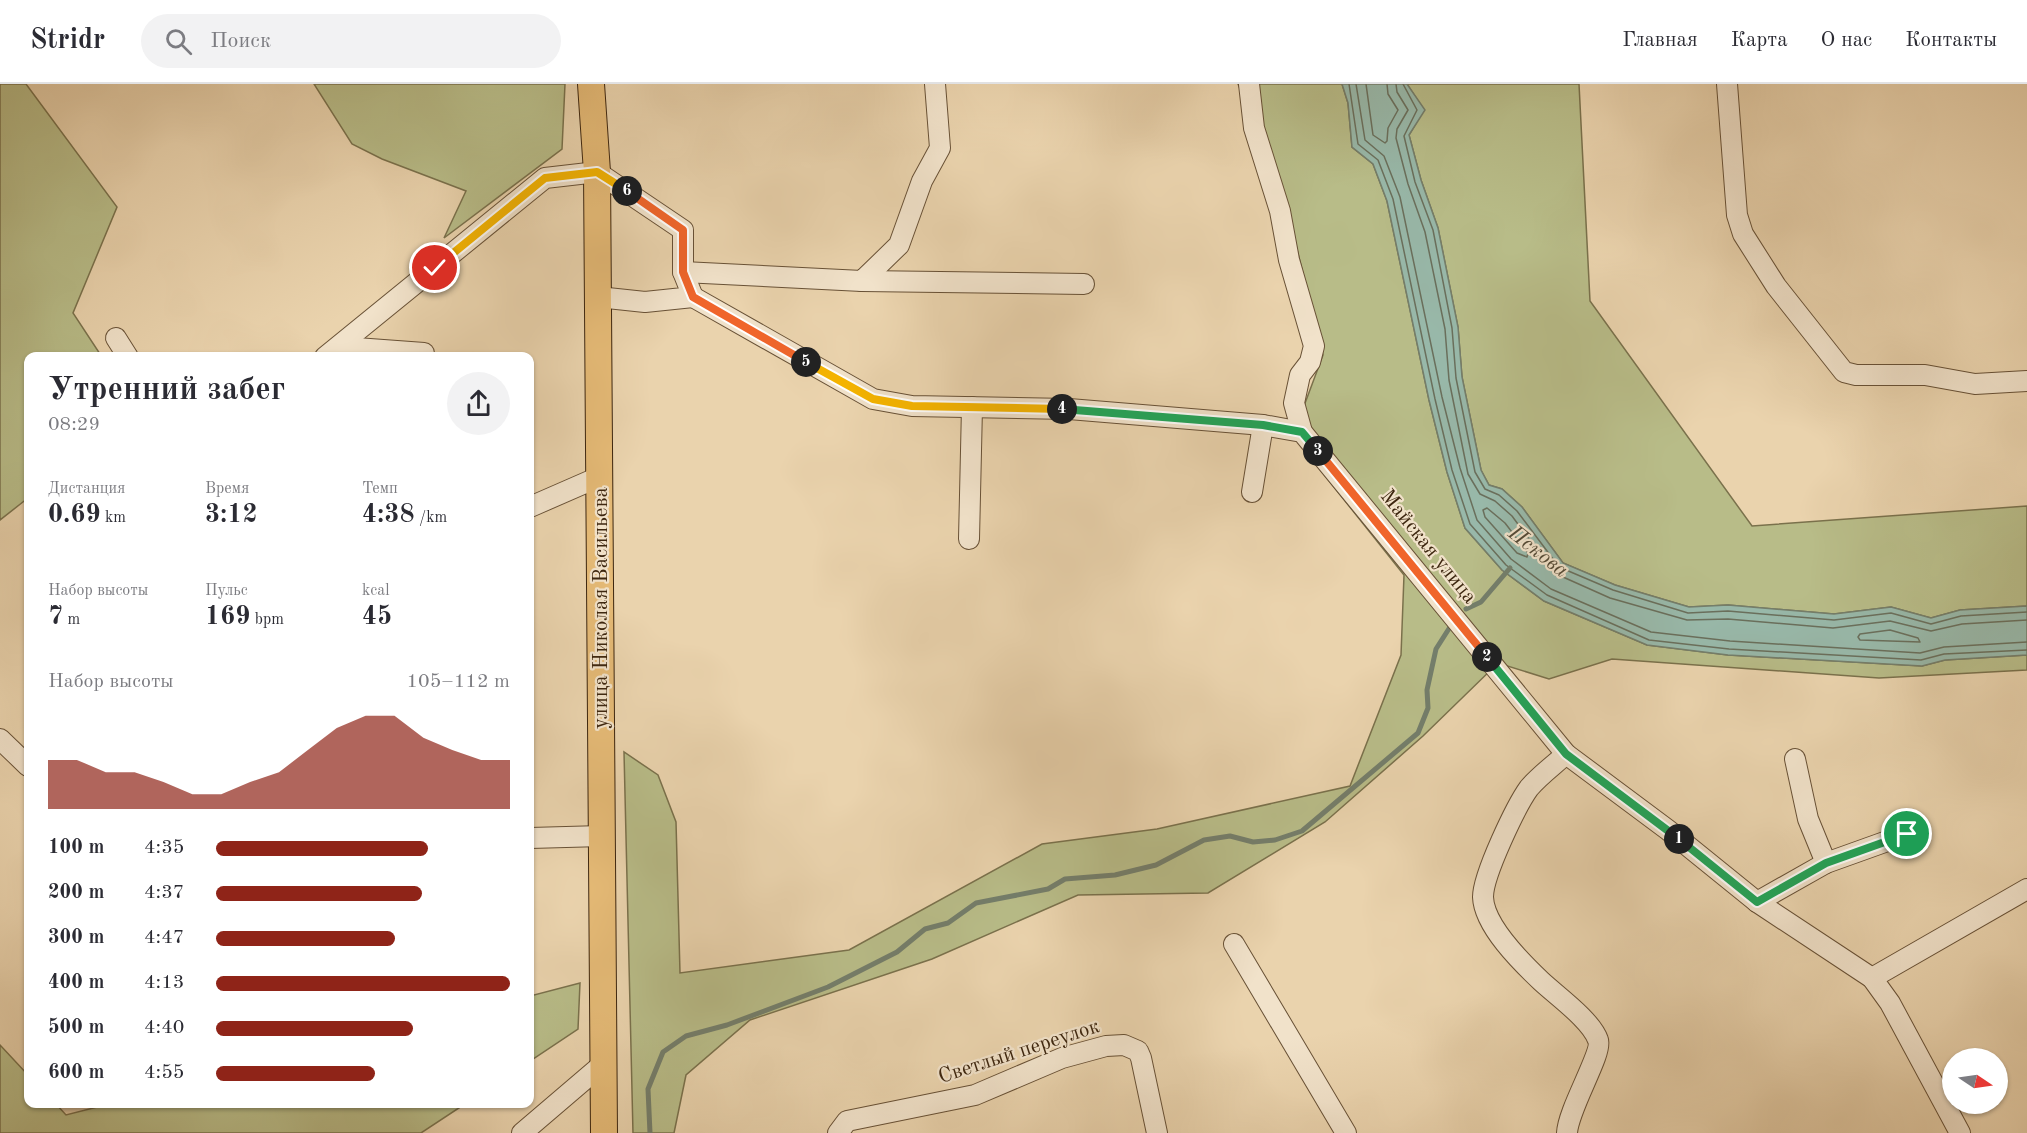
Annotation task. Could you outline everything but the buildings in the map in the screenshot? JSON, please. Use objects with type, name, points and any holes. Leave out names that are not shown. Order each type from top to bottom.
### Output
[{"type":"main road","name":"улица Николая Васильева","points":[[591,84],[597,172],[601,476],[604,1133]]},
{"type":"street","points":[[862,281],[899,245],[922,181],[940,148],[935,84]]},
{"type":"street","points":[[598,297],[645,302],[693,297],[873,399],[912,406],[1069,409],[1263,425],[1302,432],[1294,403],[1300,375],[1310,362],[1314,346],[1290,260],[1280,211],[1254,128],[1249,84]]},
{"type":"street","points":[[1727,84],[1737,215],[1743,234],[1776,286],[1844,372],[1856,375],[1925,375],[1975,384],[2027,381]]},
{"type":"street","points":[[331,352],[545,178],[597,172],[683,230],[683,272],[693,297]]},
{"type":"street","points":[[683,272],[862,281],[1084,284]]},
{"type":"street","points":[[116,338],[125,352]]},
{"type":"street","points":[[356,352],[356,348],[410,352]]},
{"type":"street","points":[[969,539],[972,407]]},
{"type":"street","points":[[1252,492],[1263,425]]},
{"type":"street","name":"Майская улица","points":[[1302,432],[1566,754],[1668,830],[1757,902],[1872,978],[1890,1003],[1960,1133]]},
{"type":"street","points":[[534,505],[601,476]]},
{"type":"street","points":[[0,739],[24,762]]},
{"type":"street","points":[[1566,754],[1530,788],[1492,863],[1483,897],[1492,922],[1514,956],[1590,1026],[1599,1041],[1597,1056],[1575,1100],[1567,1133]]},
{"type":"street","points":[[1795,759],[1808,819],[1826,863]]},
{"type":"street","points":[[1757,902],[1826,863],[1907,834]]},
{"type":"street","points":[[534,838],[602,836]]},
{"type":"street","points":[[1872,978],[2027,889]]},
{"type":"street","points":[[1234,944],[1346,1133]]},
{"type":"street","name":"Светлый переулок","points":[[838,1133],[847,1121],[975,1095],[1062,1059],[1106,1046],[1124,1046],[1138,1050],[1157,1133]]},
{"type":"street","points":[[522,1133],[604,1063]]},
{"type":"green space","points":[[0,84],[26,84],[117,207],[73,313],[99,352],[24,352],[24,501],[0,520]]},
{"type":"green space","points":[[314,84],[565,84],[562,149],[444,238],[466,191],[382,159],[352,144]]},
{"type":"green space","points":[[1238,84],[1342,84],[1348,103],[1352,147],[1373,164],[1387,201],[1429,400],[1447,472],[1465,528],[1502,570],[1544,601],[1647,645],[1728,655],[1922,666],[1945,660],[2027,655],[2027,670],[1879,678],[1612,659],[1549,679],[1498,663],[1423,736],[1325,822],[1208,893],[1078,895],[932,959],[750,1020],[686,1075],[674,1133],[633,1133],[624,752],[658,775],[676,822],[680,973],[849,950],[1042,844],[1157,829],[1350,786],[1401,655],[1404,575],[1310,457],[1301,414],[1323,355],[1280,180]]},
{"type":"green space","points":[[1407,84],[1579,84],[1590,301],[1752,526],[2027,506],[2027,606],[1960,610],[1931,618],[1891,607],[1834,614],[1728,605],[1689,607],[1615,585],[1563,563],[1522,507],[1502,489],[1489,485],[1481,470],[1462,377],[1458,327],[1438,228],[1421,180],[1409,135],[1424,110]]},
{"type":"green space","points":[[580,983],[578,1029],[534,1058],[534,995]]},
{"type":"green space","points":[[0,1045],[24,1071],[24,1108],[60,1108],[66,1115],[93,1108],[459,1108],[421,1133],[0,1133]]},
{"type":"water","name":"Пскова","points":[[1342,84],[1407,84],[1425,110],[1409,135],[1421,180],[1438,228],[1458,327],[1462,377],[1481,470],[1489,485],[1502,489],[1522,507],[1563,563],[1615,585],[1689,607],[1728,605],[1834,614],[1891,607],[1931,618],[1960,610],[2027,606],[2027,655],[1945,660],[1922,666],[1728,655],[1647,645],[1544,601],[1502,570],[1465,528],[1447,472],[1429,400],[1387,201],[1373,164],[1352,147],[1348,103]]},
{"type":"waterway","points":[[1466,609],[1481,602],[1510,568]]},
{"type":"waterway","points":[[650,1133],[648,1089],[663,1052],[686,1036],[727,1025],[828,987],[897,952],[925,929],[948,923],[976,903],[1048,889],[1065,879],[1115,875],[1156,865],[1204,840],[1230,836],[1253,842],[1275,840],[1302,831],[1418,733],[1428,708],[1427,690],[1436,649],[1450,627]]},
{"type":"route","points":[[435,268],[545,178],[597,172],[683,230],[683,272],[693,297],[873,399],[912,406],[1069,409],[1263,425],[1302,432],[1566,754],[1668,830],[1757,902],[1826,863],[1907,834]]}]
